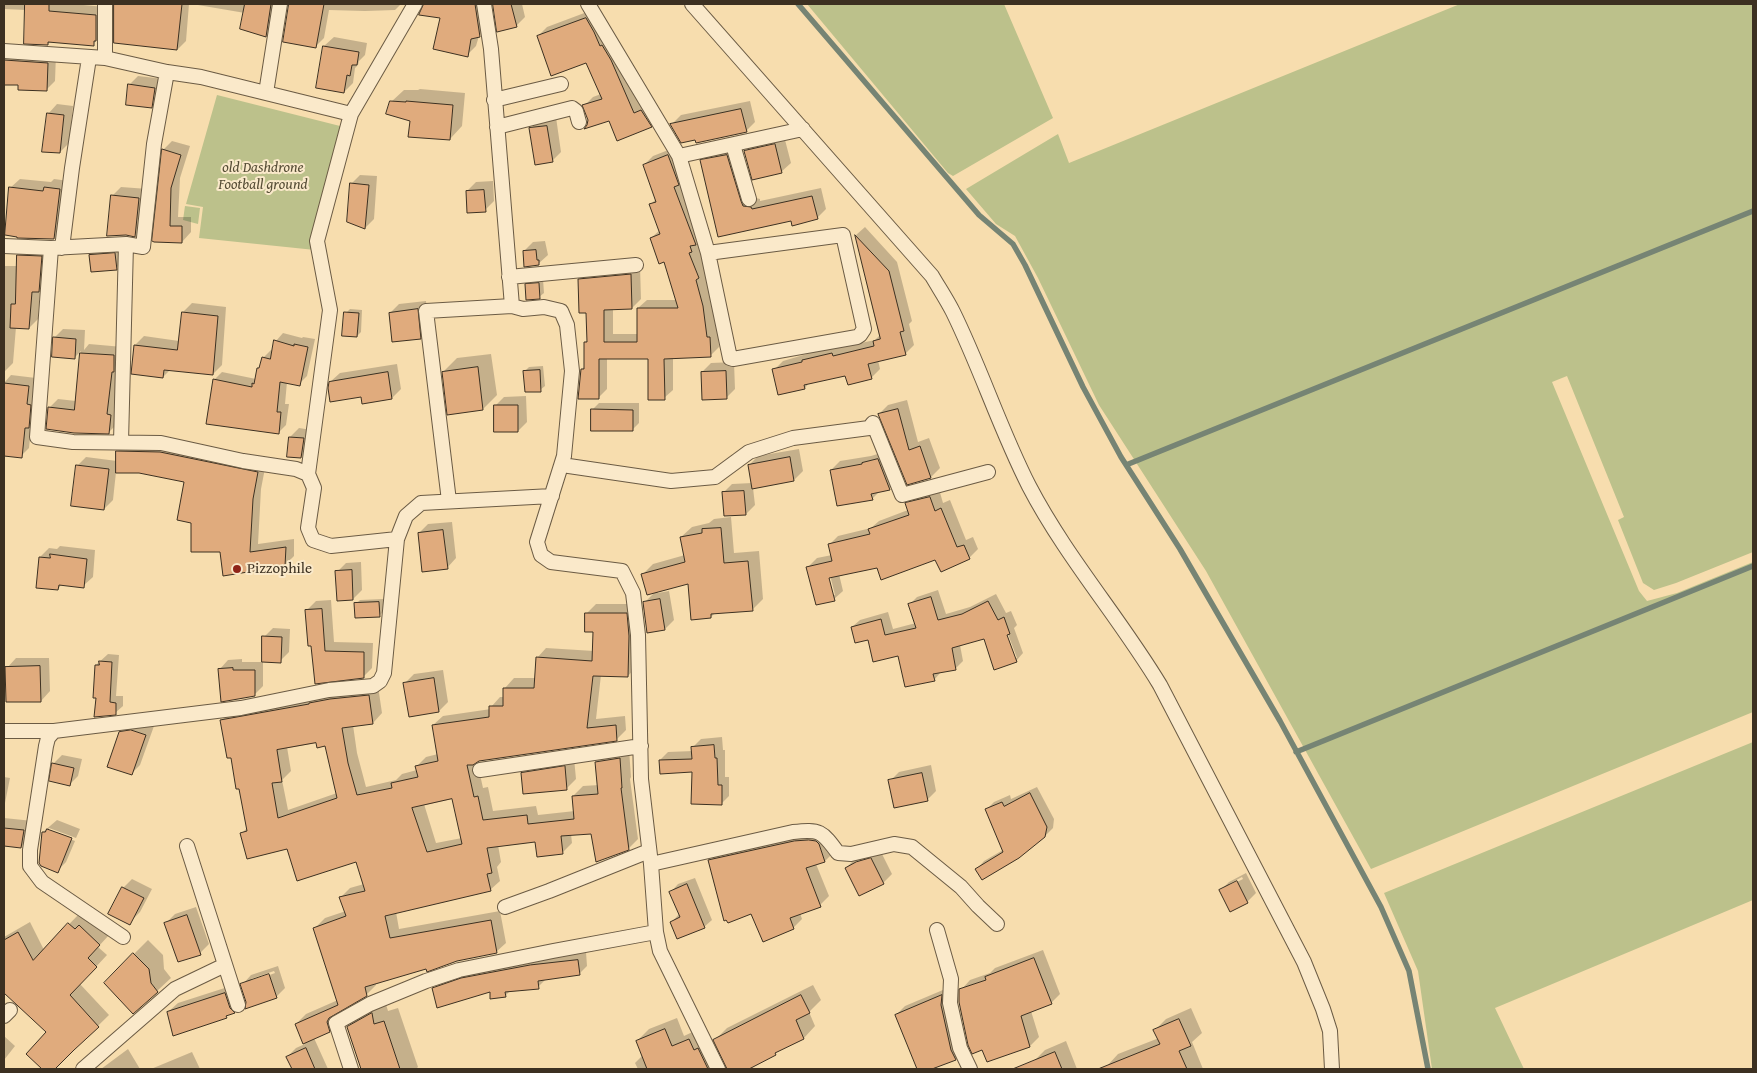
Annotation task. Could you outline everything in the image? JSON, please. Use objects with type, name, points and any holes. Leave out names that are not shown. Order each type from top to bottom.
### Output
[{"type":"street","points":[[105,4],[105,58]]},
{"type":"street","points":[[266,93],[280,4]]},
{"type":"street","points":[[397,539],[331,546],[313,540],[308,528],[314,488],[308,474],[330,310],[317,241],[351,114],[415,4]]},
{"type":"street","points":[[484,4],[491,49],[512,306]]},
{"type":"street","points":[[588,4],[679,156],[708,253],[730,358],[856,337],[863,332],[864,329],[843,234],[708,253]]},
{"type":"street","points":[[692,4],[932,276],[948,304],[976,364],[1007,440],[1030,487],[1060,539],[1140,652],[1160,685],[1304,962],[1323,1008],[1330,1031],[1332,1069]]},
{"type":"street","points":[[4,51],[105,58],[167,72],[202,77],[351,114]]},
{"type":"street","points":[[89,58],[72,168],[56,248],[37,437],[73,442],[161,443],[308,474]]},
{"type":"street","points":[[4,246],[56,248],[126,244],[143,247],[154,144],[167,72]]},
{"type":"street","points":[[494,100],[562,84]]},
{"type":"street","points":[[497,127],[572,108],[576,111],[579,122]]},
{"type":"street","points":[[679,156],[803,129]]},
{"type":"street","points":[[733,145],[749,199]]},
{"type":"street","points":[[121,442],[126,244]]},
{"type":"street","points":[[509,277],[636,266]]},
{"type":"street","points":[[449,501],[426,311],[512,306],[523,310],[544,307],[561,311],[567,325],[572,371],[562,465],[537,542],[541,555],[552,562],[622,571],[633,593],[638,636],[641,778],[656,932],[660,951],[718,1069]]},
{"type":"street","points":[[562,465],[671,481],[715,477],[749,452],[793,438],[869,428],[873,423],[902,495],[988,472]]},
{"type":"street","points":[[4,731],[54,731],[241,708],[329,690],[373,686],[380,681],[384,673],[397,539],[406,516],[421,503],[552,496]]},
{"type":"street","points":[[54,731],[48,738],[46,746],[30,850],[30,866],[42,882],[123,937]]},
{"type":"street","points":[[480,770],[641,746]]},
{"type":"street","points":[[505,907],[650,857],[810,830],[826,836],[838,853],[851,854],[894,844],[912,847],[961,887],[997,924]]},
{"type":"street","points":[[186,846],[238,1005]]},
{"type":"street","points":[[937,930],[951,979],[950,1003],[960,1048],[970,1069]]},
{"type":"street","points":[[351,1069],[336,1023],[370,1004],[426,981],[459,970],[656,932]]},
{"type":"street","points":[[83,1069],[175,989],[225,965]]},
{"type":"green space","points":[[807,4],[1004,4],[1053,118],[953,176],[948,173]]},
{"type":"green space","points":[[1460,4],[1753,4],[1753,552],[1654,590],[1643,583],[1618,520],[1624,517],[1567,376],[1552,382],[1639,591],[1647,601],[1677,593],[1753,562],[1753,712],[1371,869],[1206,571],[1099,405],[1038,278],[1015,236],[996,224],[966,189],[1058,134],[1069,163]]},
{"type":"green space","name":"old Dashdrone Football ground","points":[[217,95],[344,127],[315,250],[199,238],[203,207],[186,204]]},
{"type":"green space","points":[[185,206],[200,208],[198,224],[183,220]]},
{"type":"green space","points":[[1753,742],[1753,900],[1495,1008],[1524,1069],[1432,1069],[1418,971],[1384,893]]},
{"type":"building","points":[[25,4],[49,4],[49,11],[96,15],[96,41],[94,41],[94,46],[48,42],[48,45],[24,44]]},
{"type":"building","points":[[114,4],[182,4],[177,50],[114,43]]},
{"type":"building","points":[[245,4],[271,4],[266,37],[240,29]]},
{"type":"building","points":[[289,4],[324,4],[316,48],[283,42]]},
{"type":"building","points":[[424,4],[475,4],[480,37],[471,39],[468,57],[433,49],[440,18],[419,15]]},
{"type":"building","points":[[493,4],[511,4],[517,27],[497,32]]},
{"type":"building","points":[[586,18],[600,46],[602,45],[611,60],[634,113],[641,110],[652,127],[617,141],[609,121],[584,129],[588,120],[582,105],[602,99],[586,63],[551,76],[537,36]]},
{"type":"building","points":[[323,46],[359,52],[357,65],[352,65],[350,76],[347,75],[344,93],[316,88]]},
{"type":"building","points":[[4,60],[48,63],[47,91],[18,90],[18,85],[4,85]]},
{"type":"building","points":[[128,84],[155,88],[152,108],[126,105]]},
{"type":"building","points":[[390,101],[453,105],[450,140],[408,137],[410,121],[386,114]]},
{"type":"building","points":[[741,109],[747,132],[696,143],[695,140],[681,143],[670,124]]},
{"type":"building","points":[[47,113],[64,115],[60,153],[42,152]]},
{"type":"building","points":[[547,126],[553,162],[535,165],[529,128]]},
{"type":"building","points":[[775,144],[782,173],[752,180],[744,151]]},
{"type":"building","points":[[162,149],[181,155],[171,188],[170,226],[182,226],[182,243],[152,241]]},
{"type":"building","points":[[668,155],[679,185],[674,187],[696,245],[690,246],[692,252],[689,253],[699,278],[696,280],[703,306],[707,337],[710,337],[711,357],[664,359],[665,400],[648,400],[648,359],[599,359],[599,399],[578,399],[581,369],[584,369],[584,342],[587,342],[586,313],[579,313],[578,279],[631,274],[632,309],[604,310],[604,342],[637,342],[637,308],[678,308],[664,262],[659,264],[650,238],[660,234],[649,204],[656,202],[643,165]]},
{"type":"building","points":[[727,155],[743,206],[751,207],[752,209],[812,196],[818,219],[792,226],[791,221],[718,237],[700,160]]},
{"type":"building","points":[[350,183],[369,185],[365,229],[347,222]]},
{"type":"building","points":[[9,187],[43,191],[44,187],[60,189],[54,239],[17,238],[5,235]]},
{"type":"building","points":[[484,190],[486,212],[467,213],[466,191]]},
{"type":"building","points":[[111,195],[139,198],[135,237],[126,235],[107,236]]},
{"type":"building","points":[[855,235],[889,271],[904,331],[900,332],[906,355],[868,364],[872,379],[848,385],[845,376],[804,385],[805,389],[778,395],[772,369],[832,353],[833,356],[874,346],[873,341],[880,339]]},
{"type":"building","points":[[536,250],[539,265],[524,267],[523,251]]},
{"type":"building","points":[[115,253],[117,270],[91,272],[89,255]]},
{"type":"building","points":[[17,255],[42,256],[39,292],[32,292],[29,329],[10,328],[11,304],[15,304]]},
{"type":"building","points":[[539,283],[540,299],[526,300],[525,284]]},
{"type":"building","points":[[418,309],[421,339],[392,342],[389,313]]},
{"type":"building","points":[[182,312],[218,316],[213,375],[164,370],[163,378],[131,374],[134,345],[177,350]]},
{"type":"building","points":[[344,312],[359,313],[357,337],[342,336]]},
{"type":"building","points":[[53,337],[76,339],[75,359],[52,357]]},
{"type":"building","points":[[274,340],[294,346],[294,344],[308,347],[300,386],[280,382],[277,412],[281,412],[279,434],[206,424],[213,379],[252,387],[262,357],[270,359]]},
{"type":"building","points":[[80,353],[114,355],[114,372],[112,372],[107,414],[111,415],[109,434],[74,433],[46,429],[48,407],[74,410]]},
{"type":"building","points":[[478,367],[483,410],[447,415],[442,372]]},
{"type":"building","points":[[540,370],[541,392],[525,392],[523,371]]},
{"type":"building","points":[[726,371],[727,399],[702,400],[701,372]]},
{"type":"building","points":[[388,372],[392,399],[362,404],[361,397],[330,402],[329,382]]},
{"type":"building","points":[[4,383],[29,386],[27,404],[31,405],[29,428],[25,428],[22,458],[4,456]]},
{"type":"building","points":[[494,405],[518,405],[518,432],[494,432]]},
{"type":"building","points":[[591,409],[633,410],[633,431],[591,431]]},
{"type":"building","points":[[898,409],[909,450],[920,446],[931,478],[907,485],[878,414]]},
{"type":"building","points":[[289,437],[304,438],[301,458],[287,457]]},
{"type":"building","points":[[116,451],[160,452],[258,472],[253,499],[250,552],[286,547],[285,566],[223,576],[220,552],[191,552],[191,523],[177,520],[184,482],[139,473],[116,473]]},
{"type":"building","points":[[790,457],[794,481],[752,489],[748,465]]},
{"type":"building","points":[[878,459],[890,490],[871,494],[873,500],[837,506],[830,470]]},
{"type":"building","points":[[76,465],[109,469],[104,510],[71,506]]},
{"type":"building","points":[[744,491],[746,515],[724,516],[722,492]]},
{"type":"building","points":[[930,497],[935,511],[941,508],[957,547],[964,545],[970,559],[941,572],[935,560],[881,580],[877,568],[829,578],[835,601],[816,605],[806,567],[832,561],[828,544],[870,534],[868,529],[909,515],[905,503]]},
{"type":"building","points":[[721,528],[724,563],[748,561],[753,611],[711,614],[711,618],[691,620],[688,584],[647,595],[641,574],[685,562],[680,537],[702,533],[702,529]]},
{"type":"building","points":[[443,530],[448,569],[422,572],[418,533]]},
{"type":"building","points":[[50,554],[87,559],[84,588],[59,585],[58,590],[36,588],[39,557],[50,558]]},
{"type":"building","points":[[352,570],[353,600],[337,601],[335,571]]},
{"type":"building","points":[[931,597],[938,620],[962,614],[988,601],[998,620],[1004,617],[1010,634],[1007,635],[1017,662],[994,670],[984,639],[952,648],[956,670],[933,674],[935,681],[905,687],[898,656],[873,662],[868,640],[855,643],[851,627],[881,619],[885,635],[916,628],[908,604]]},
{"type":"building","points":[[660,599],[665,630],[647,633],[643,602]]},
{"type":"building","points":[[379,602],[380,617],[355,618],[354,603]]},
{"type":"building","points":[[322,609],[325,651],[364,652],[364,678],[315,684],[311,646],[308,646],[305,610]]},
{"type":"building","points":[[585,613],[627,613],[629,636],[628,677],[593,676],[587,728],[616,725],[617,741],[479,761],[473,765],[467,765],[474,797],[478,796],[483,820],[527,815],[528,824],[574,819],[572,796],[598,794],[595,762],[620,758],[621,788],[629,850],[596,862],[591,834],[561,836],[563,854],[537,857],[535,842],[487,848],[492,873],[487,874],[491,891],[385,916],[390,938],[491,920],[497,953],[457,961],[427,972],[426,969],[365,987],[367,996],[329,1018],[327,1022],[330,1032],[303,1044],[295,1024],[338,1005],[313,928],[346,916],[339,897],[365,891],[356,862],[297,881],[287,849],[247,859],[240,833],[247,831],[239,789],[236,789],[231,758],[227,758],[220,720],[330,699],[369,695],[373,724],[342,728],[348,763],[357,795],[392,788],[391,783],[418,777],[415,766],[438,761],[432,725],[489,717],[489,706],[503,706],[503,688],[534,688],[536,657],[592,661],[593,632],[585,632]],"holes":[[[316,743],[317,748],[325,746],[337,798],[278,818],[272,783],[282,782],[277,750]],[[452,799],[462,844],[427,852],[412,808]]]},
{"type":"building","points":[[262,636],[282,637],[281,663],[262,662]]},
{"type":"building","points":[[99,661],[112,662],[110,702],[116,703],[116,715],[94,717],[96,698],[93,698],[95,665],[99,665]]},
{"type":"building","points":[[40,666],[41,702],[6,702],[5,667]]},
{"type":"building","points":[[233,668],[233,670],[255,670],[255,696],[221,702],[218,669]]},
{"type":"building","points":[[434,678],[439,712],[409,717],[403,683]]},
{"type":"building","points":[[131,730],[146,735],[132,775],[107,767],[119,732]]},
{"type":"building","points":[[714,745],[715,758],[717,758],[718,785],[722,785],[722,805],[691,804],[692,772],[660,774],[659,760],[692,759],[691,747]]},
{"type":"building","points":[[52,763],[74,768],[70,786],[49,781]]},
{"type":"building","points":[[565,766],[567,790],[523,794],[521,773]]},
{"type":"building","points":[[922,773],[928,801],[894,808],[888,780]]},
{"type":"building","points":[[1030,793],[1047,827],[1045,837],[1019,858],[982,880],[975,869],[1003,852],[985,809],[1002,802],[1004,806]]},
{"type":"building","points":[[4,828],[24,830],[21,848],[4,846]]},
{"type":"building","points":[[47,829],[72,838],[58,873],[41,866],[39,863],[42,832],[45,832]]},
{"type":"building","points":[[794,841],[816,841],[819,844],[825,862],[806,868],[821,907],[790,918],[794,929],[763,942],[751,914],[728,923],[726,920],[724,921],[708,860]]},
{"type":"building","points":[[871,858],[884,884],[859,896],[845,868],[856,862]]},
{"type":"building","points":[[1237,881],[1248,903],[1230,912],[1219,890]]},
{"type":"building","points":[[687,884],[705,928],[677,939],[670,922],[680,917],[669,892]]},
{"type":"building","points":[[122,887],[144,898],[130,925],[108,914]]},
{"type":"building","points":[[187,915],[201,955],[178,962],[164,923]]},
{"type":"building","points":[[68,923],[75,929],[79,925],[100,945],[88,958],[97,967],[70,995],[99,1027],[55,1069],[42,1069],[26,1054],[46,1032],[4,993],[4,940],[18,932],[33,960]]},
{"type":"building","points":[[133,953],[149,969],[151,983],[158,992],[133,1014],[104,983]]},
{"type":"building","points":[[1034,958],[1052,1004],[1021,1016],[1030,1047],[987,1062],[982,1050],[972,1054],[968,1045],[959,1002],[959,989],[986,980],[985,977]]},
{"type":"building","points":[[578,960],[580,975],[538,981],[539,989],[505,992],[506,997],[490,999],[490,992],[437,1008],[432,988],[461,978],[530,965]]},
{"type":"building","points":[[269,974],[277,998],[245,1009],[246,1002],[240,984]]},
{"type":"building","points":[[225,993],[230,1008],[235,1013],[226,1016],[227,1018],[173,1036],[167,1012]]},
{"type":"building","points":[[801,995],[810,1013],[796,1020],[804,1039],[775,1053],[776,1055],[749,1069],[727,1069],[713,1040]]},
{"type":"building","points":[[942,995],[941,1005],[951,1050],[956,1060],[932,1069],[917,1069],[895,1015]]},
{"type":"building","points":[[372,1013],[374,1024],[384,1021],[400,1069],[361,1069],[347,1027]]},
{"type":"building","points":[[1179,1019],[1191,1046],[1179,1051],[1187,1069],[1098,1069],[1160,1044],[1153,1030]]},
{"type":"building","points":[[665,1029],[672,1046],[689,1039],[694,1050],[698,1048],[708,1069],[647,1069],[636,1041]]},
{"type":"building","points":[[306,1048],[315,1069],[292,1069],[286,1057]]},
{"type":"building","points":[[1055,1052],[1062,1069],[1013,1069]]},
{"type":"waterway","points":[[798,4],[979,215],[1013,244],[1025,265],[1083,387],[1121,457],[1180,549],[1280,721],[1381,907],[1409,971],[1428,1069]]},
{"type":"waterway","points":[[1126,465],[1753,211]]},
{"type":"waterway","points":[[1296,752],[1753,566]]},
{"type":"place","name":"Pizzophile","points":[[237,569]]}]
